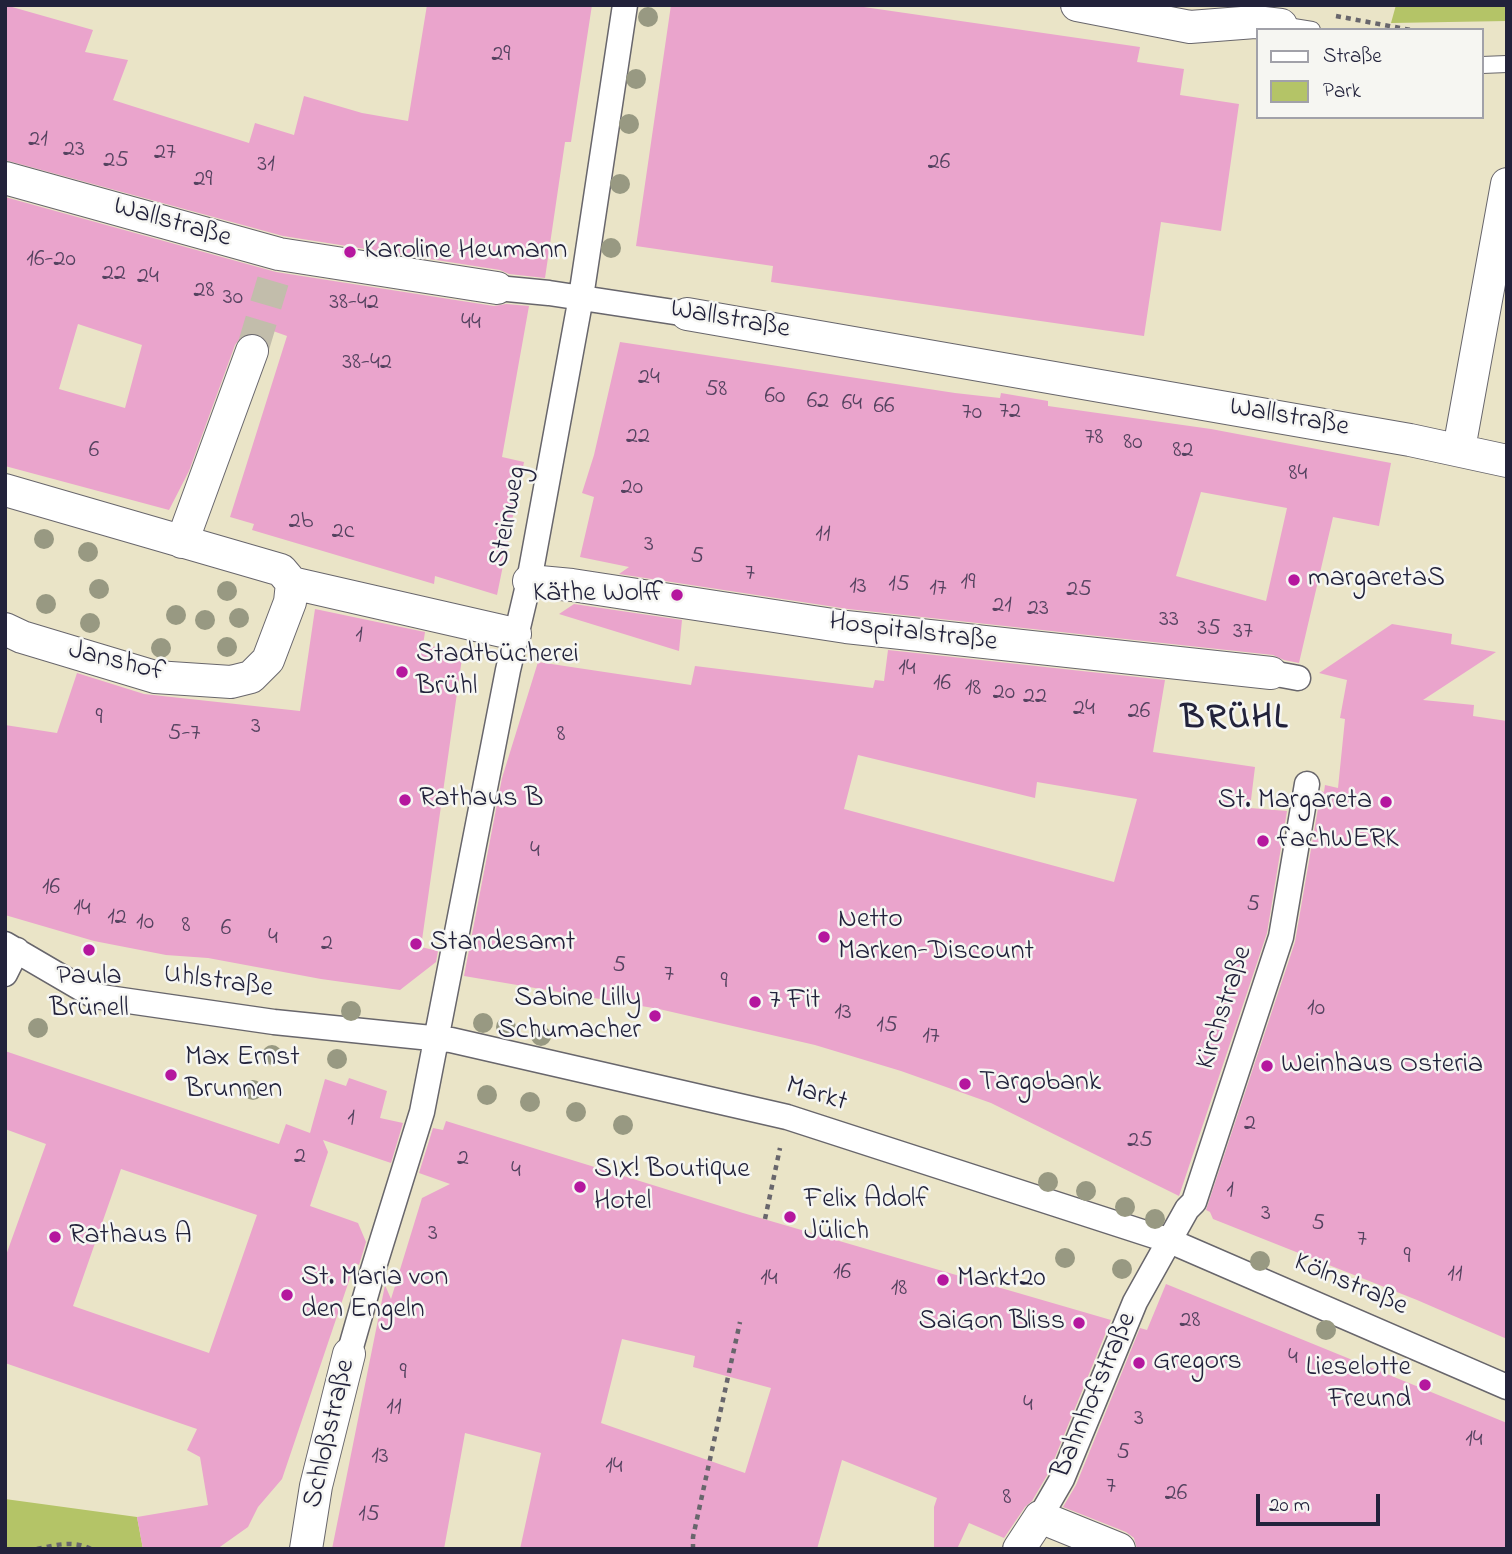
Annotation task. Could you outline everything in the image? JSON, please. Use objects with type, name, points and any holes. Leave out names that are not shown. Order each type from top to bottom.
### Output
[{"type":"street","name":"Steinweg","points":[[437,1037],[515,634],[529,581],[581,297],[625,5]]},
{"type":"street","points":[[1077,5],[1190,27],[1255,22],[1297,27]]},
{"type":"street","name":"Wallstraße","points":[[5,178],[276,267],[581,297],[687,313],[1464,459],[1507,461]]},
{"type":"street","points":[[1464,459],[1507,184]]},
{"type":"street","points":[[182,542],[252,351]]},
{"type":"street","points":[[5,490],[281,570],[292,583],[515,634]]},
{"type":"street","name":"Hospitalstraße","points":[[529,581],[846,627],[1284,676]]},
{"type":"street","name":"Janshof","points":[[5,629],[22,637],[155,677],[231,682],[251,677],[268,660],[290,602],[292,583]]},
{"type":"street","name":"Kirchstraße","points":[[1170,1241],[1187,1209],[1194,1202],[1281,937],[1307,784]]},
{"type":"street","points":[[5,974],[11,947]]},
{"type":"street","name":"Uhlstraße","points":[[11,947],[94,996],[274,1022],[437,1037]]},
{"type":"street","name":"Markt","points":[[437,1037],[787,1117],[1170,1241]]},
{"type":"street","name":"Schloßstraße","points":[[306,1549],[316,1486],[349,1354],[422,1112],[437,1037]]},
{"type":"street","name":"Kölnstraße","points":[[1170,1241],[1507,1387]]},
{"type":"street","name":"Bahnhofstraße","points":[[1018,1549],[1062,1479],[1135,1302],[1170,1241]]},
{"type":"street","points":[[1040,1517],[1119,1549]]},
{"type":"lane","points":[[1484,65],[1507,64]]},
{"type":"path","points":[[1297,27],[1303,11],[1400,28]]},
{"type":"path","points":[[765,1219],[787,1117]]},
{"type":"path","points":[[693,1549],[693,1537],[740,1322]]},
{"type":"path","points":[[37,1549],[76,1544],[91,1549]]},
{"type":"green space","points":[[1396,5],[1507,5],[1507,21],[1391,23]]},
{"type":"green space","points":[[5,1499],[137,1517],[143,1549],[5,1549]]},
{"type":"building","points":[[5,5],[93,30],[85,52],[128,60],[113,100],[249,143],[255,123],[294,135],[304,96],[362,113],[408,121],[427,5],[592,5],[571,142],[565,142],[545,278],[283,236],[5,160]]},
{"type":"building","points":[[671,5],[850,5],[1140,47],[1137,62],[1184,69],[1180,95],[1239,104],[1221,231],[1161,222],[1144,336],[771,282],[773,266],[636,246]]},
{"type":"building","points":[[5,197],[276,272],[494,306],[529,306],[502,457],[524,462],[497,595],[435,576],[434,584],[252,530],[254,524],[230,517],[287,336],[259,326],[256,333],[241,337],[235,345],[189,471],[169,510],[5,466]],"holes":[[[78,324],[142,345],[125,408],[59,389]]]},
{"type":"building","points":[[620,342],[955,393],[1000,398],[1001,393],[1048,401],[1048,406],[1211,429],[1391,463],[1379,526],[1333,517],[1299,663],[1273,655],[848,609],[619,574],[629,567],[580,557],[594,497],[582,493],[594,455]],"holes":[[[1201,492],[1287,508],[1266,601],[1176,576]]]},
{"type":"building","points":[[574,604],[682,620],[679,651],[559,614]]},
{"type":"building","points":[[315,609],[425,632],[423,645],[463,651],[421,947],[438,951],[436,962],[400,990],[321,979],[208,958],[166,955],[94,941],[5,915],[5,725],[57,733],[77,673],[144,694],[300,711]]},
{"type":"building","points":[[1392,624],[1452,634],[1451,644],[1496,652],[1423,700],[1474,705],[1473,716],[1507,721],[1507,1339],[1213,1219],[1206,1210],[1295,942],[1321,791],[1324,792],[1325,785],[1338,788],[1345,719],[1340,718],[1347,680],[1319,673]]},
{"type":"building","points":[[888,650],[1165,680],[1153,752],[1255,767],[1250,808],[1287,811],[1267,933],[1179,1196],[991,1103],[901,1071],[815,1045],[659,1009],[464,976],[502,778],[538,662],[691,685],[695,666],[873,688],[875,680],[884,681]],"holes":[[[858,755],[1035,798],[1037,782],[1137,799],[1114,882],[844,809]]]},
{"type":"building","points":[[5,1051],[279,1144],[286,1124],[310,1133],[325,1079],[346,1086],[349,1078],[387,1091],[380,1118],[403,1123],[391,1163],[323,1140],[328,1152],[310,1206],[358,1223],[366,1242],[359,1265],[355,1263],[282,1479],[258,1507],[248,1527],[217,1549],[143,1549],[137,1517],[208,1505],[200,1457],[187,1450],[197,1429],[5,1363],[5,1258],[46,1144],[5,1129]],"holes":[[[121,1169],[257,1215],[209,1353],[73,1306]]]},
{"type":"building","points":[[446,1121],[743,1213],[1111,1320],[1049,1472],[1032,1501],[1004,1538],[969,1523],[957,1549],[934,1549],[934,1507],[937,1498],[842,1460],[817,1549],[520,1549],[541,1453],[465,1433],[444,1549],[332,1549],[385,1285],[391,1299],[422,1198],[450,1184],[419,1173],[433,1128],[443,1130]],"holes":[[[622,1339],[695,1356],[693,1367],[771,1388],[745,1473],[601,1423]]]},
{"type":"building","points":[[1166,1284],[1507,1423],[1507,1549],[1137,1549],[1134,1538],[1126,1532],[1063,1507],[1076,1485],[1140,1328],[1147,1330]]},
{"type":"tunnel","points":[[252,351],[273,281]]},
{"type":"place","name":"Karoline Heumann","points":[[350,252]]},
{"type":"place","name":"margaretaS","points":[[1294,580]]},
{"type":"place","name":"Käthe Wolff","points":[[677,595]]},
{"type":"place","name":"Stadtbücherei Brühl","points":[[402,672]]},
{"type":"place","name":"Rathaus B","points":[[405,800]]},
{"type":"place","name":"St. Margareta","points":[[1386,802]]},
{"type":"place","name":"fachWERK","points":[[1263,841]]},
{"type":"place","name":"Netto Marken-Discount","points":[[824,937]]},
{"type":"place","name":"Standesamt","points":[[416,944]]},
{"type":"place","name":"Paula Brünell","points":[[89,950]]},
{"type":"place","name":"7 Fit","points":[[755,1002]]},
{"type":"place","name":"Sabine Lilly Schumacher","points":[[655,1016]]},
{"type":"place","name":"Weinhaus Osteria","points":[[1267,1066]]},
{"type":"place","name":"Max Ernst Brunnen","points":[[171,1075]]},
{"type":"place","name":"Targobank","points":[[965,1084]]},
{"type":"place","name":"SIX! Boutique Hotel","points":[[580,1187]]},
{"type":"place","name":"Felix Adolf Jülich","points":[[790,1217]]},
{"type":"place","name":"Rathaus A","points":[[55,1237]]},
{"type":"place","name":"Markt20","points":[[943,1280]]},
{"type":"place","name":"St. Maria von den Engeln","points":[[287,1295]]},
{"type":"place","name":"SaiGon Bliss","points":[[1079,1323]]},
{"type":"place","name":"Gregors","points":[[1139,1363]]},
{"type":"place","name":"Lieselotte Freund","points":[[1425,1385]]},
{"type":"district","name":"BRÜHL","points":[[1235,721]]}]
